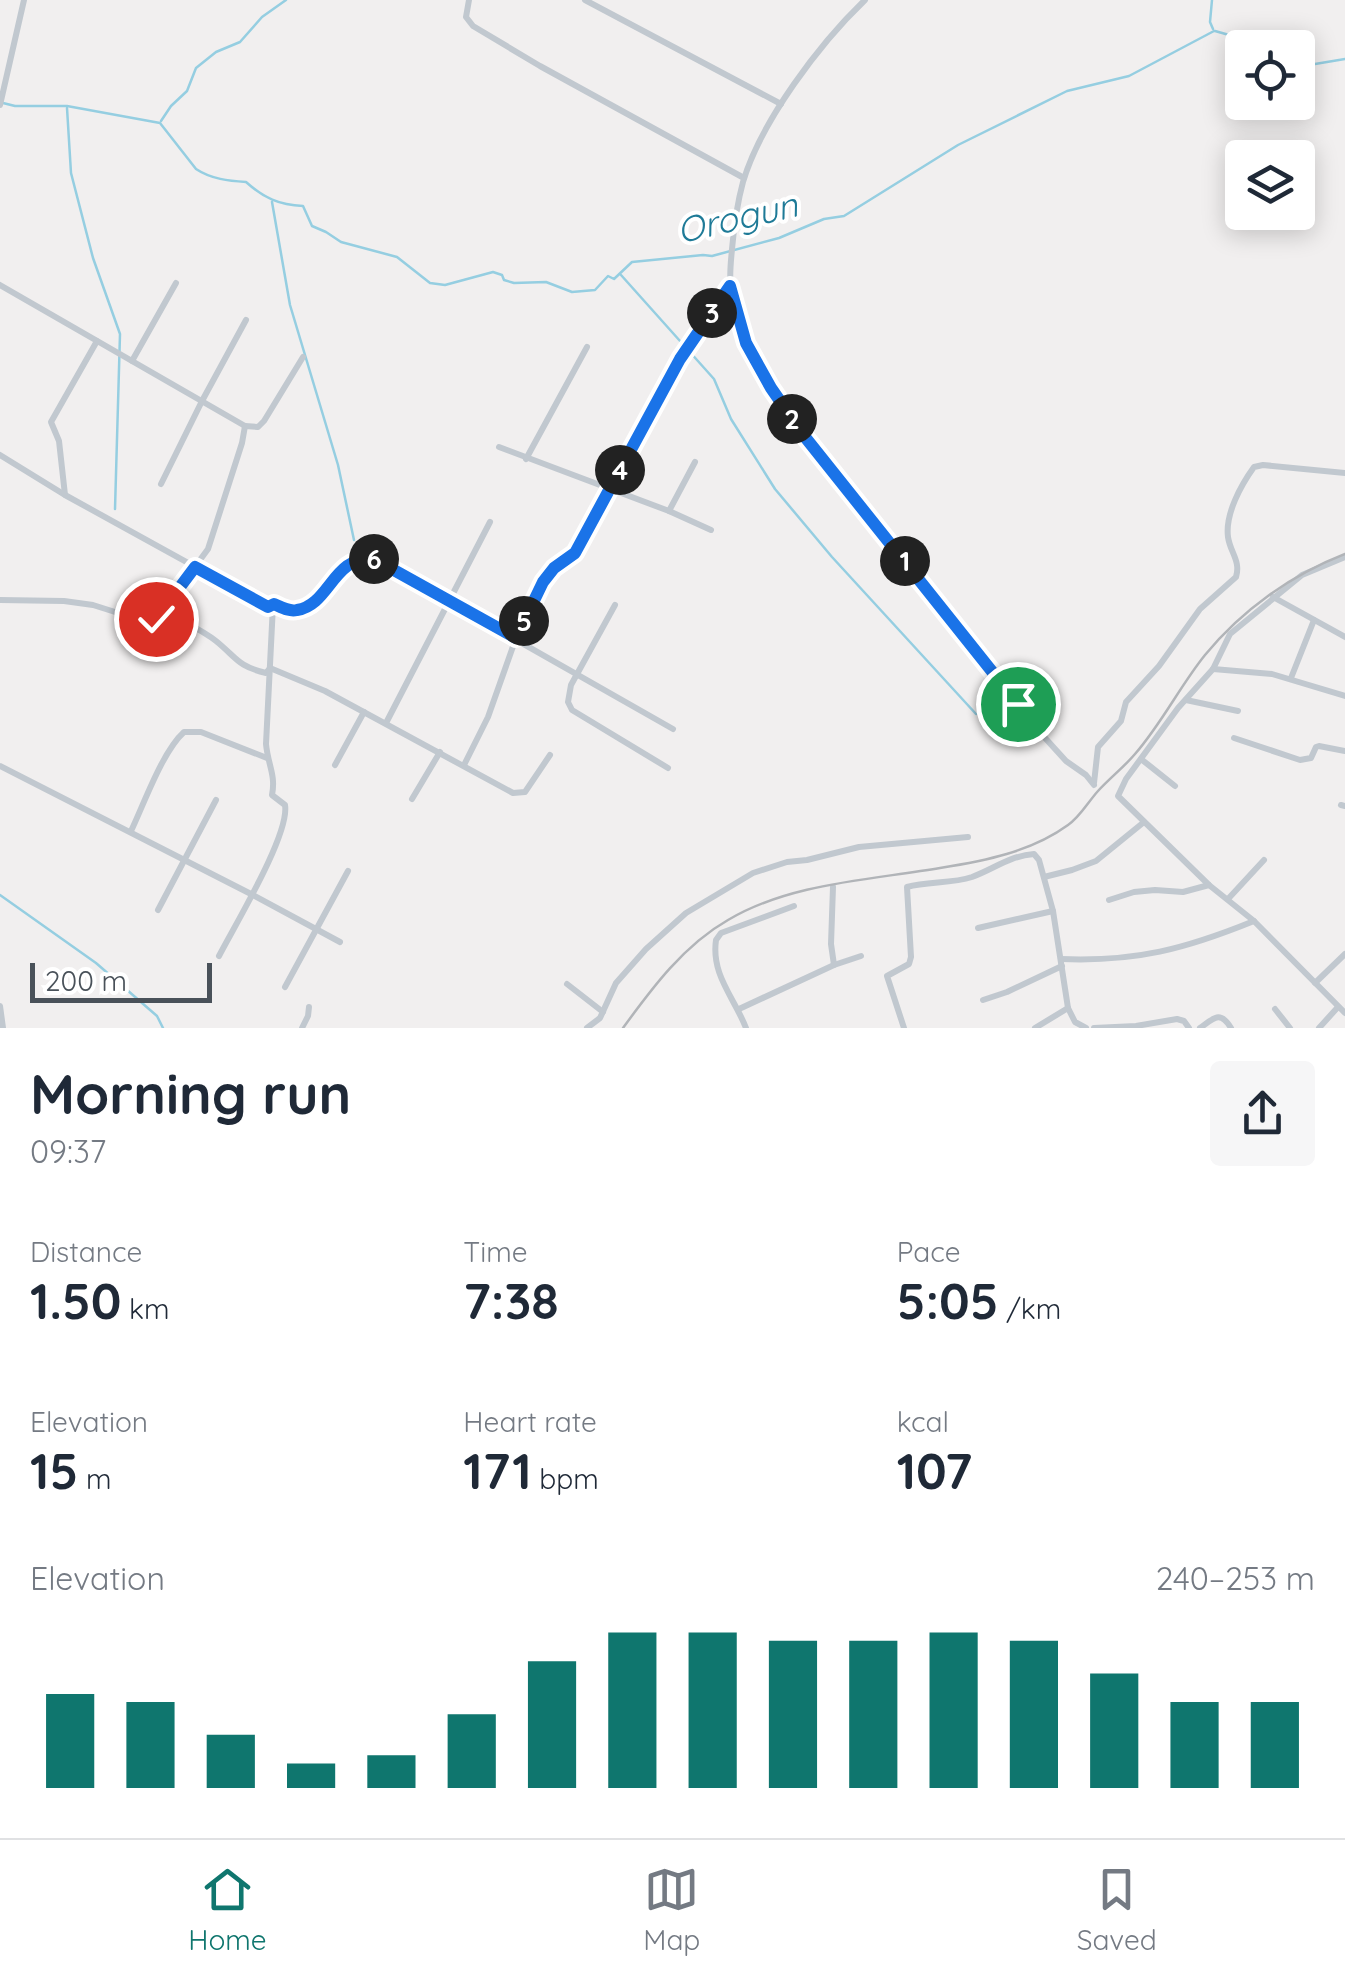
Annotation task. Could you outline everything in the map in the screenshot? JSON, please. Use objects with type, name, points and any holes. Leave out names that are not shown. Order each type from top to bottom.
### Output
[{"type":"street","points":[[0,106],[24,0]]},
{"type":"street","points":[[470,0],[466,17],[473,26],[744,178]]},
{"type":"street","points":[[585,0],[782,104]]},
{"type":"street","points":[[865,0],[821,47],[782,104],[744,178],[734,217],[730,286],[738,320],[756,363],[805,437],[1066,762],[1094,785],[1098,747],[1121,721],[1126,702],[1159,666],[1200,610],[1236,576],[1228,524],[1254,467],[1345,473]]},
{"type":"street","points":[[132,361],[176,283]]},
{"type":"street","points":[[0,285],[245,426],[258,427],[264,421],[303,357]]},
{"type":"street","points":[[464,765],[488,717],[516,638],[543,582],[575,553],[680,359],[730,286]]},
{"type":"street","points":[[161,484],[246,320]]},
{"type":"street","points":[[64,495],[60,446],[52,422],[97,341]]},
{"type":"street","points":[[526,459],[587,347]]},
{"type":"street","points":[[0,600],[93,605],[153,624],[208,548],[245,426]]},
{"type":"street","points":[[499,448],[711,530]]},
{"type":"street","points":[[0,455],[64,495],[268,607],[274,604],[300,610],[314,601],[349,563],[374,559],[673,728]]},
{"type":"street","points":[[669,511],[695,462]]},
{"type":"street","points":[[386,724],[490,522]]},
{"type":"street","points":[[1319,1028],[1342,1010],[1254,921],[1210,885],[1118,796],[1184,700],[1214,668],[1230,634],[1302,575],[1345,558]]},
{"type":"street","points":[[1273,597],[1345,636]]},
{"type":"street","points":[[219,956],[280,837],[286,814],[284,805],[272,795],[275,783],[267,758],[274,604]]},
{"type":"street","points":[[615,606],[577,672],[568,702],[572,710],[668,768]]},
{"type":"street","points":[[179,620],[204,632],[237,662],[266,674],[270,668]]},
{"type":"street","points":[[1291,678],[1314,620]]},
{"type":"street","points":[[270,668],[325,691],[512,793],[530,788],[550,755]]},
{"type":"street","points":[[1214,668],[1291,678],[1345,696]]},
{"type":"street","points":[[1184,700],[1238,711]]},
{"type":"street","points":[[336,765],[364,712]]},
{"type":"street","points":[[131,832],[154,781],[184,732],[201,732],[267,758]]},
{"type":"street","points":[[1234,738],[1300,760],[1311,758],[1319,746],[1345,751]]},
{"type":"street","points":[[412,799],[440,752]]},
{"type":"street","points":[[1142,760],[1175,786]]},
{"type":"street","points":[[0,766],[340,942]]},
{"type":"street","points":[[158,910],[216,800]]},
{"type":"street","points":[[1044,877],[1096,862],[1144,822]]},
{"type":"street","points":[[588,1028],[600,1018],[616,982],[646,949],[686,913],[754,872],[860,847],[968,837]]},
{"type":"street","points":[[904,1028],[887,976],[909,964],[911,957],[907,886],[954,882],[1013,858],[1034,854],[1053,912],[1068,1008],[1075,1022],[1086,1028]]},
{"type":"street","points":[[1228,899],[1264,860]]},
{"type":"street","points":[[285,987],[348,870]]},
{"type":"street","points":[[1109,900],[1134,892],[1183,892],[1210,885]]},
{"type":"street","points":[[833,887],[830,944],[834,965]]},
{"type":"street","points":[[746,1028],[720,978],[716,940],[721,934],[794,906]]},
{"type":"street","points":[[978,928],[1053,912]]},
{"type":"street","points":[[983,1000],[1062,963],[1149,955],[1204,941],[1254,921]]},
{"type":"street","points":[[1315,983],[1345,954]]},
{"type":"street","points":[[739,1009],[861,956]]},
{"type":"street","points":[[567,984],[603,1012]]},
{"type":"street","points":[[0,1006],[3,1028]]},
{"type":"street","points":[[302,1028],[309,1006]]},
{"type":"street","points":[[1036,1028],[1068,1008]]},
{"type":"street","points":[[1276,1009],[1290,1028]]},
{"type":"street","points":[[1200,1028],[1220,1017],[1231,1028]]},
{"type":"street","points":[[1094,1028],[1177,1020],[1184,1021],[1189,1028]]},
{"type":"waterway","points":[[161,121],[187,91],[196,68],[216,52],[240,42],[262,17],[286,0]]},
{"type":"waterway","points":[[1212,0],[1213,29]]},
{"type":"waterway","name":"Orogun","points":[[3,103],[67,106],[160,123],[196,169],[214,177],[246,182],[279,202],[303,206],[312,226],[341,242],[397,257],[430,283],[445,285],[493,272],[514,283],[546,282],[572,292],[595,290],[608,276],[614,279],[632,262],[712,256],[844,216],[958,145],[1067,91],[1129,76],[1214,31]]},
{"type":"waterway","points":[[1215,31],[1225,34]]},
{"type":"waterway","points":[[1315,64],[1345,59]]},
{"type":"waterway","points":[[67,108],[71,173],[93,258],[120,334],[115,509]]},
{"type":"waterway","points":[[272,202],[290,305],[338,465],[354,540]]},
{"type":"waterway","points":[[621,275],[714,379],[731,419],[775,489],[976,714]]},
{"type":"waterway","points":[[0,895],[96,963],[157,1016],[163,1028]]},
{"type":"railway","points":[[623,1028],[683,955],[712,930],[752,908],[804,890],[990,858],[1023,849],[1068,825],[1135,754],[1196,667],[1235,623],[1287,583],[1345,554]]},
{"type":"route","points":[[156,619],[195,567],[268,607],[274,604],[292,611],[314,601],[349,563],[363,558],[374,559],[516,638],[543,582],[575,553],[680,359],[730,286],[746,343],[771,388],[805,437],[1018,704]]}]
